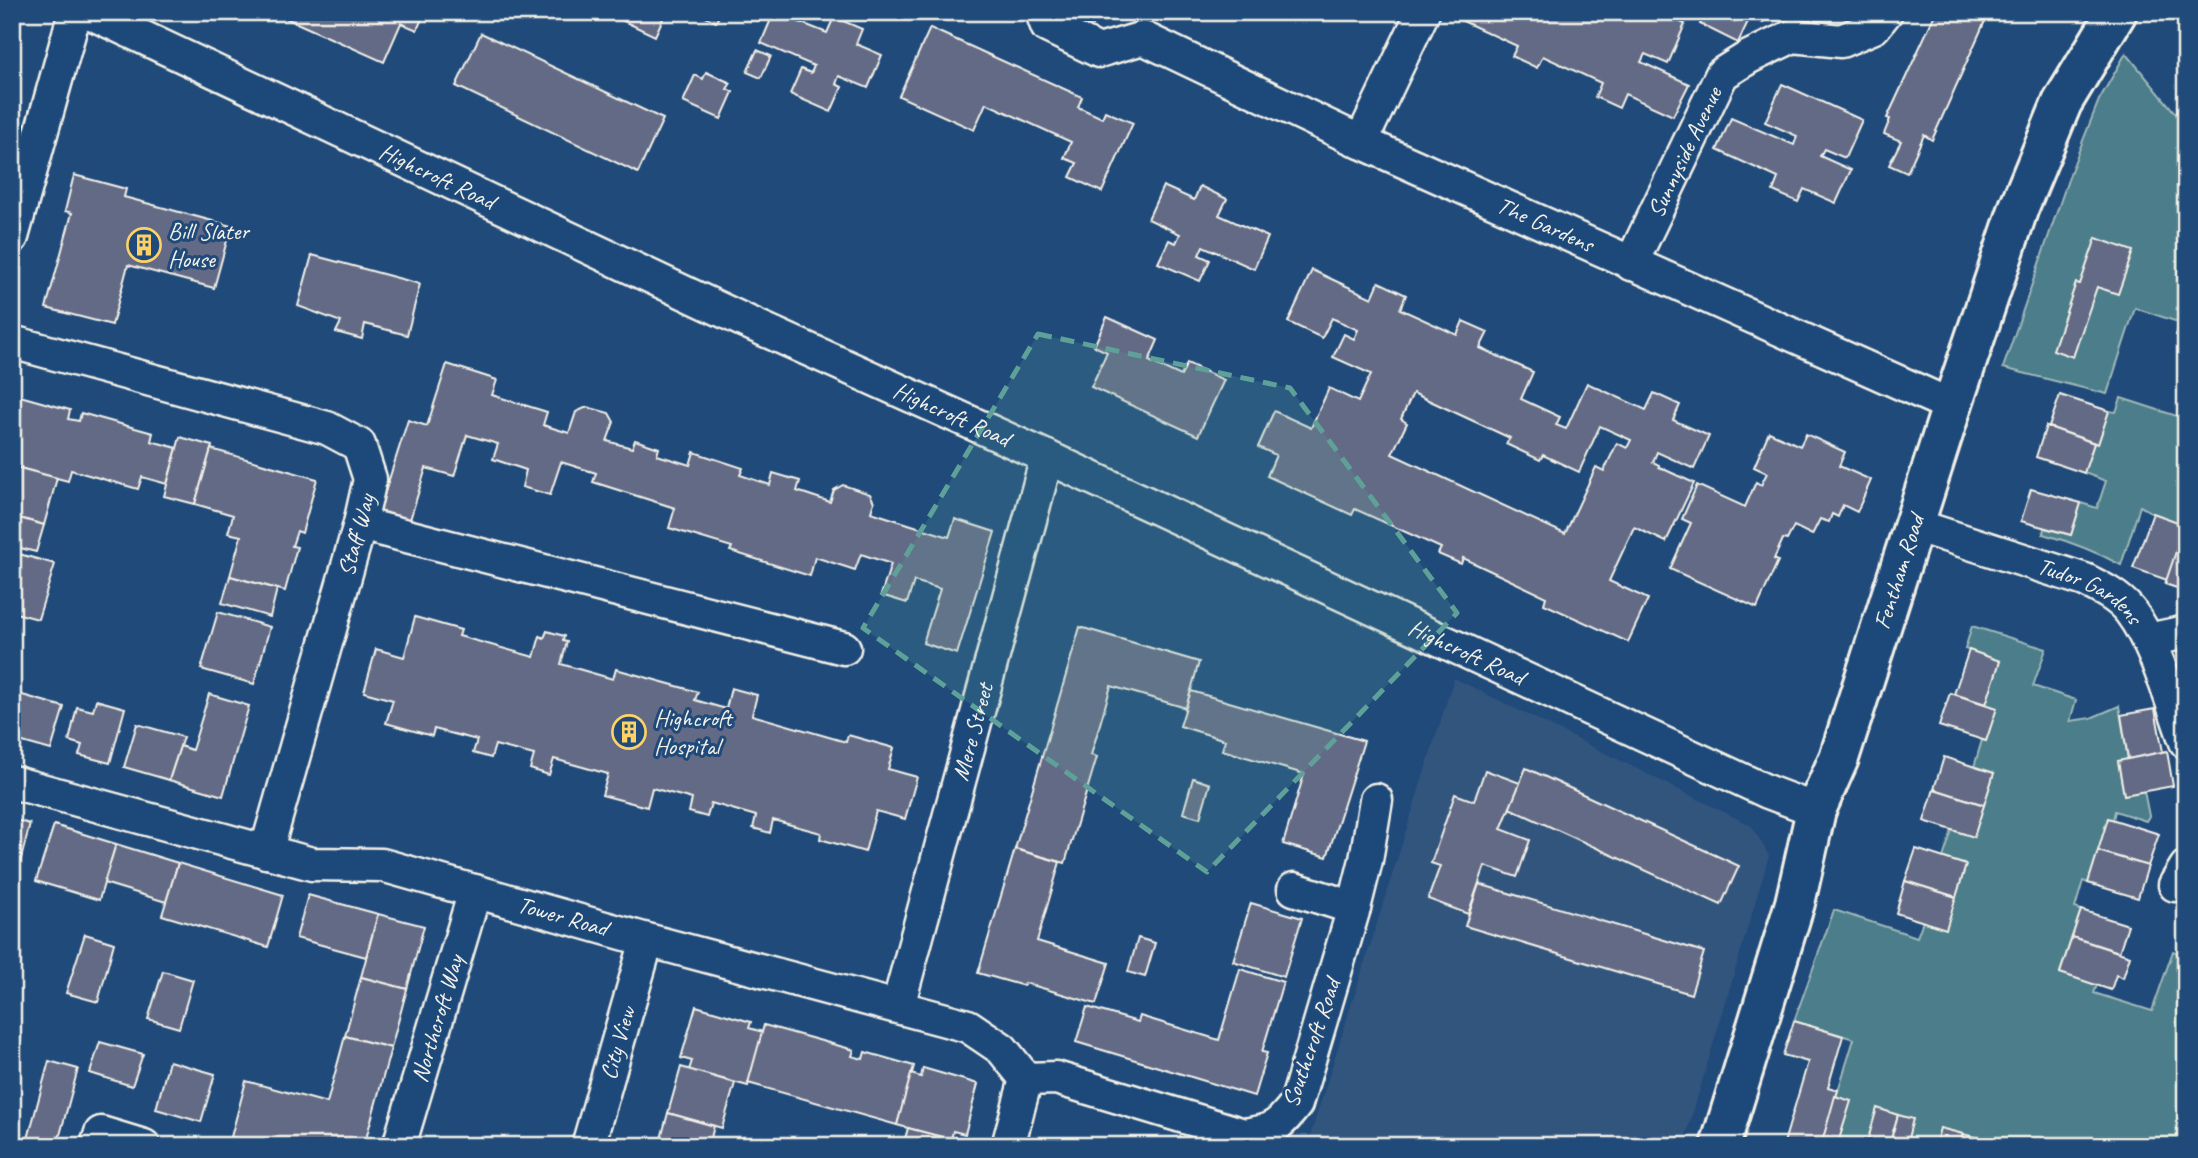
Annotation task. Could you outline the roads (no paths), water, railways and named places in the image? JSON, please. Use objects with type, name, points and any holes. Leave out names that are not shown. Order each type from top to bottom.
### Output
[{"type":"street","points":[[12,237],[75,12]]},
{"type":"street","name":"Highcroft Road","points":[[89,12],[745,321],[1047,457],[1768,792],[1816,810]]},
{"type":"street","name":"The Gardens","points":[[1042,12],[1047,26],[1099,51],[1138,25],[1361,142],[1952,406]]},
{"type":"street","points":[[1361,142],[1423,12]]},
{"type":"street","name":"Sunnyside Avenue","points":[[1631,264],[1722,74],[1792,24],[1841,41],[1874,27],[1886,12]]},
{"type":"street","name":"Fentham Road","points":[[1720,1146],[1795,903],[1816,810],[1839,758],[2019,207],[2062,103],[2117,12]]},
{"type":"street","name":"Staff Way","points":[[12,342],[327,428],[359,445],[370,479],[360,524],[266,852]]},
{"type":"street","name":"Mere Street","points":[[898,1006],[1047,457]]},
{"type":"street","points":[[360,524],[844,648]]},
{"type":"street","name":"Tudor Gardens","points":[[1914,525],[2107,591],[2129,610],[2148,640],[2186,742]]},
{"type":"street","points":[[2148,640],[2186,632]]},
{"type":"street","name":"Tower Road","points":[[12,782],[312,864],[382,866],[968,1026],[1002,1049],[1026,1079]]},
{"type":"street","name":"Southcroft Road","points":[[1026,1079],[1056,1079],[1244,1135],[1266,1132],[1284,1119],[1296,1104],[1354,908],[1366,860],[1376,800]]},
{"type":"street","points":[[1294,889],[1354,908]]},
{"type":"street","name":"Northcroft Way","points":[[399,1146],[475,891]]},
{"type":"street","name":"City View","points":[[588,1146],[647,940]]},
{"type":"street","points":[[1008,1146],[1026,1079]]},
{"type":"street","points":[[97,1146],[101,1133],[144,1146]]},
{"type":"place","name":"Bill Slater House","points":[[144,245]]},
{"type":"place","name":"Highcroft Hospital","points":[[629,732]]}]
